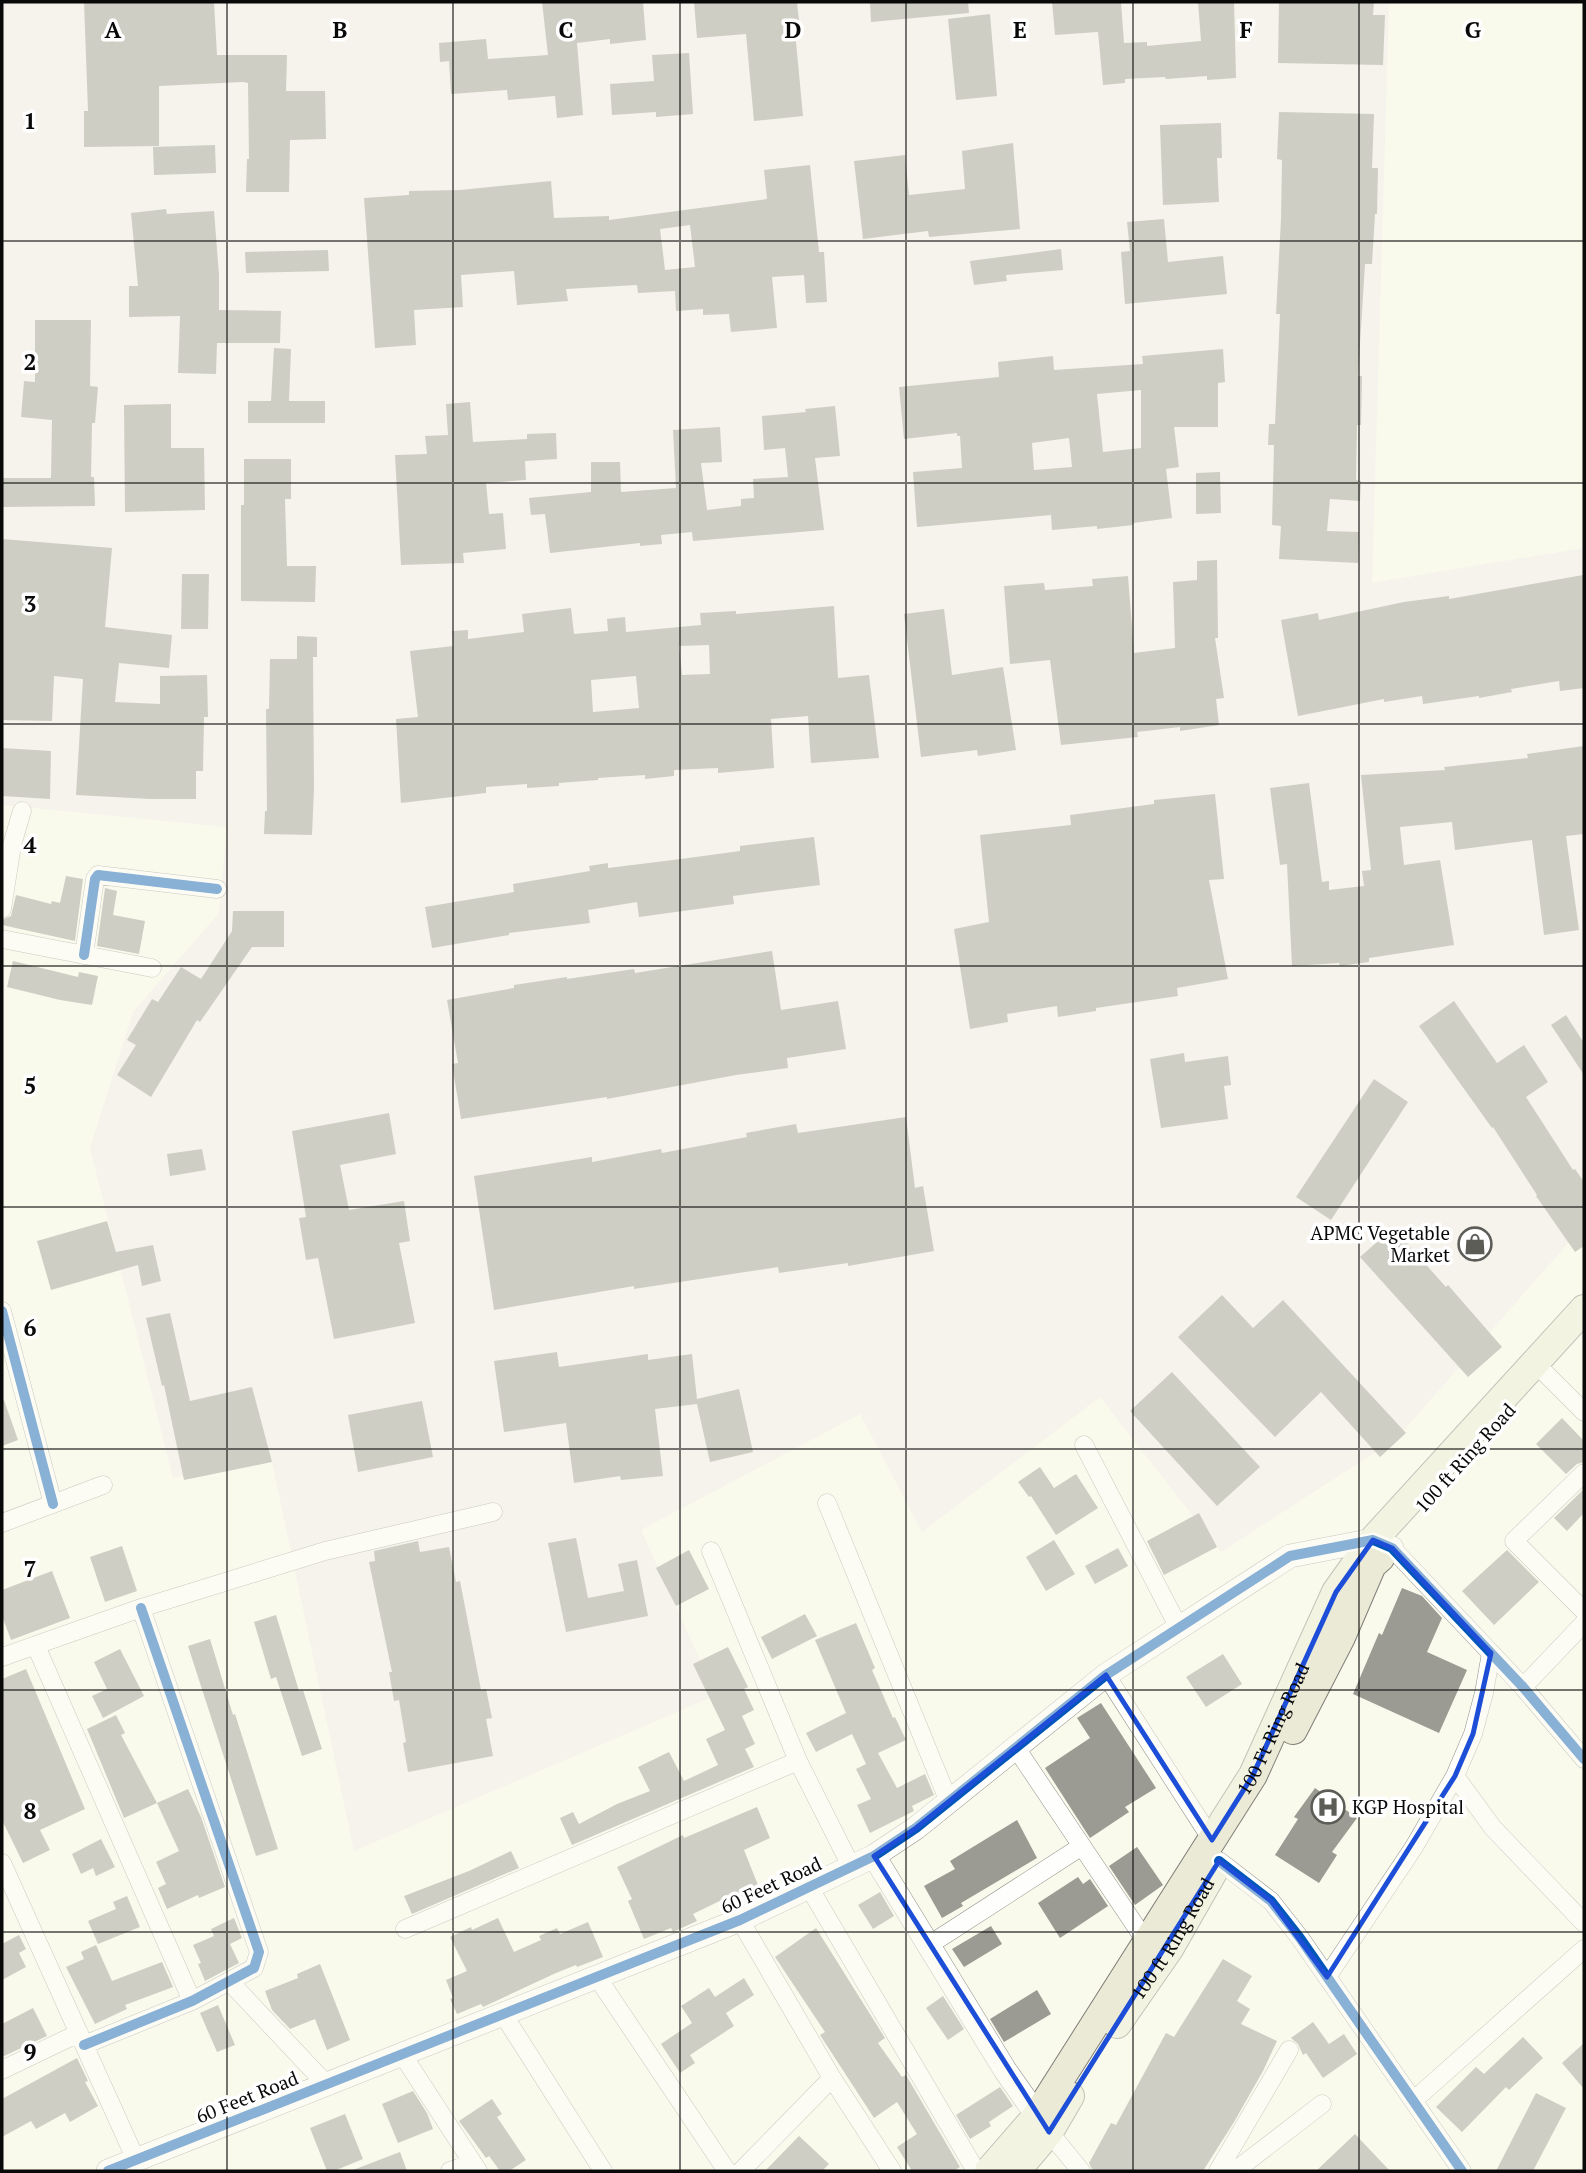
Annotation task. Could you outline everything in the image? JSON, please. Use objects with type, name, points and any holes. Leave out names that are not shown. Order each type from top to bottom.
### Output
[{"type":"main road","name":"100 Ft Ring Road","points":[[1382,1544],[1584,1308]]},
{"type":"main road","name":"100 ft Ring Road","points":[[1016,2171],[1042,2125],[1096,2054],[1169,1949],[1216,1851],[1271,1772],[1335,1649],[1382,1544],[1416,1511],[1584,1329]]},
{"type":"main road","name":"100 Ft Ring Road","points":[[989,2171],[1042,2125],[1147,1943],[1216,1851]]},
{"type":"street","points":[[2,909],[12,845],[22,811]]},
{"type":"street","points":[[84,955],[95,879],[98,875],[217,890]]},
{"type":"street","points":[[2,939],[152,968]]},
{"type":"street","points":[[2,1311],[53,1504]]},
{"type":"street","points":[[1544,1372],[1584,1412]]},
{"type":"street","points":[[1084,1445],[1179,1628]]},
{"type":"street","points":[[1582,1480],[1514,1541],[1584,1611]]},
{"type":"street","points":[[2,1523],[103,1485]]},
{"type":"street","points":[[827,1503],[949,1802]]},
{"type":"street","points":[[2,1657],[141,1608],[325,1550],[493,1512]]},
{"type":"street","points":[[1382,1544],[1523,1687],[1577,1737],[1584,1759]]},
{"type":"street","name":"60 Feet Road","points":[[108,2171],[740,1920],[874,1856],[916,1828],[1106,1675],[1290,1556],[1382,1544]]},
{"type":"street","points":[[711,1551],[798,1761],[851,1866]]},
{"type":"street","points":[[2,2070],[192,2001],[254,1968],[259,1952],[141,1608]]},
{"type":"street","points":[[1523,1687],[1584,1623]]},
{"type":"street","points":[[36,1646],[192,2001]]},
{"type":"street","points":[[1327,1977],[1414,1847],[1455,1776],[1473,1734],[1491,1653]]},
{"type":"street","points":[[1106,1675],[1216,1851],[1271,1901],[1462,2171]]},
{"type":"street","points":[[1016,1748],[1147,1943]]},
{"type":"street","points":[[405,1929],[798,1761]]},
{"type":"street","points":[[1455,1776],[1493,1828],[1584,1923]]},
{"type":"street","points":[[929,1945],[1082,1846]]},
{"type":"street","points":[[874,1856],[1042,2125],[1081,2171]]},
{"type":"street","points":[[2,1863],[136,2160]]},
{"type":"street","points":[[809,1887],[976,2171]]},
{"type":"street","points":[[740,1920],[832,2078],[892,2171]]},
{"type":"street","points":[[1414,2100],[1584,1949]]},
{"type":"street","points":[[597,1977],[727,2171]]},
{"type":"street","points":[[229,1981],[326,2084]]},
{"type":"street","points":[[503,2014],[603,2171]]},
{"type":"street","points":[[1218,2171],[1289,2050]]},
{"type":"street","points":[[401,2054],[475,2167],[450,2171]]},
{"type":"street","points":[[741,2171],[832,2078]]},
{"type":"street","points":[[1235,2171],[1322,2104]]},
{"type":"highlighted area","points":[[1373,1540],[1392,1548],[1491,1653],[1473,1734],[1455,1776],[1327,1977],[1271,1901],[1219,1861],[1049,2132],[874,1856],[916,1828],[1106,1675],[1212,1840],[1253,1775],[1336,1592]]},
{"type":"shaded area","points":[[2,2],[1389,2],[1372,583],[1584,548],[1584,1225],[1397,1438],[1221,1552],[1100,1397],[922,1532],[860,1414],[641,1530],[716,1695],[354,1851],[271,1457],[173,1478],[90,1148],[133,1012],[219,913],[227,827],[2,805]]},
{"type":"building","points":[[84,2],[214,2],[217,55],[287,55],[286,91],[325,91],[326,139],[290,140],[289,192],[246,192],[249,159],[248,83],[159,86],[159,146],[84,147],[84,111],[88,111]]},
{"type":"building","points":[[542,2],[643,2],[646,40],[610,44],[610,39],[577,43],[583,115],[557,118],[555,96],[508,100],[507,90],[451,94],[449,61],[440,62],[439,43],[486,39],[488,59],[548,55]]},
{"type":"building","points":[[694,2],[797,2],[799,20],[794,21],[803,116],[754,121],[746,34],[697,38]]},
{"type":"building","points":[[870,2],[968,2],[969,13],[871,22]]},
{"type":"building","points":[[1052,2],[1121,2],[1124,43],[1147,42],[1147,46],[1201,41],[1198,2],[1234,2],[1236,78],[1207,80],[1207,76],[1125,79],[1125,83],[1103,85],[1098,32],[1055,35]]},
{"type":"building","points":[[1279,2],[1374,2],[1373,15],[1385,15],[1383,65],[1278,63]]},
{"type":"building","points":[[990,14],[997,96],[956,100],[948,19]]},
{"type":"building","points":[[689,53],[693,114],[656,117],[656,112],[612,115],[610,84],[654,81],[652,55]]},
{"type":"building","points":[[1279,112],[1374,114],[1372,168],[1378,168],[1377,214],[1372,264],[1365,264],[1358,376],[1362,376],[1361,425],[1357,425],[1356,480],[1361,481],[1360,501],[1330,499],[1327,531],[1359,532],[1358,563],[1279,559],[1281,526],[1272,525],[1274,445],[1268,445],[1269,424],[1275,424],[1280,314],[1276,314],[1282,160],[1277,159]]},
{"type":"building","points":[[1221,123],[1222,158],[1217,158],[1219,202],[1163,205],[1160,125]]},
{"type":"building","points":[[1013,143],[1020,229],[929,237],[928,231],[863,239],[854,161],[905,155],[909,195],[965,189],[962,151]]},
{"type":"building","points":[[215,145],[216,173],[154,175],[153,147]]},
{"type":"building","points":[[810,165],[819,252],[824,252],[827,302],[806,303],[804,275],[772,277],[777,328],[731,332],[729,314],[703,315],[703,309],[676,311],[675,291],[638,293],[637,285],[566,289],[568,301],[517,305],[514,271],[461,275],[463,307],[414,310],[416,345],[375,348],[364,198],[409,195],[409,191],[460,190],[551,181],[554,218],[609,216],[609,220],[767,199],[764,170]],"holes":[[[690,225],[695,267],[665,270],[660,229]]]},
{"type":"building","points":[[166,209],[167,214],[214,211],[219,310],[281,311],[280,343],[217,343],[216,374],[178,373],[180,316],[129,317],[129,286],[138,286],[131,213]]},
{"type":"building","points":[[1164,219],[1168,262],[1223,256],[1227,294],[1125,304],[1121,252],[1130,251],[1127,222]]},
{"type":"building","points":[[1061,249],[1063,270],[1006,275],[1007,281],[974,285],[970,261]]},
{"type":"building","points":[[328,250],[329,271],[246,273],[245,252]]},
{"type":"building","points":[[35,320],[91,320],[90,386],[98,387],[95,423],[92,423],[91,477],[94,477],[95,506],[2,507],[2,478],[51,478],[52,420],[21,417],[24,381],[35,382]]},
{"type":"building","points":[[274,348],[291,349],[289,401],[325,401],[325,423],[248,423],[248,401],[271,401]]},
{"type":"building","points":[[1223,349],[1225,382],[1218,383],[1218,427],[1174,427],[1179,467],[1166,469],[1172,518],[1097,529],[1097,526],[1052,530],[1051,515],[917,527],[913,472],[962,468],[960,436],[957,436],[957,433],[904,439],[899,387],[999,377],[998,362],[1053,356],[1054,370],[1143,364],[1142,356]],"holes":[[[1141,390],[1141,448],[1103,452],[1097,394]],[[1069,438],[1072,467],[1034,470],[1032,443]]]},
{"type":"building","points":[[470,402],[473,442],[527,439],[527,434],[556,433],[557,459],[525,461],[526,480],[486,483],[489,514],[503,513],[506,549],[463,553],[464,563],[401,565],[395,455],[427,454],[425,436],[448,435],[446,404]]},
{"type":"building","points":[[171,404],[171,448],[204,448],[205,510],[125,512],[124,405]]},
{"type":"building","points":[[835,406],[840,456],[815,458],[824,530],[693,541],[692,532],[661,535],[662,544],[640,546],[640,543],[550,553],[545,514],[531,515],[529,498],[591,492],[591,462],[620,462],[621,492],[676,488],[673,430],[720,427],[722,462],[701,463],[707,510],[741,506],[741,499],[754,498],[753,479],[788,477],[785,448],[764,450],[762,416]]},
{"type":"building","points":[[244,459],[291,459],[291,499],[285,499],[287,566],[316,566],[315,602],[241,601]]},
{"type":"building","points":[[1220,472],[1221,513],[1196,514],[1196,473]]},
{"type":"building","points":[[2,539],[112,548],[105,627],[172,635],[169,668],[119,663],[115,702],[160,704],[160,676],[207,675],[208,717],[204,717],[203,771],[196,771],[196,799],[76,795],[83,679],[54,676],[52,721],[2,720]]},
{"type":"building","points":[[1217,560],[1218,638],[1215,638],[1224,698],[1216,699],[1219,725],[1180,731],[1180,727],[1137,732],[1138,737],[1061,745],[1050,660],[1010,664],[1004,586],[1044,583],[1045,590],[1093,586],[1092,579],[1128,576],[1134,653],[1175,648],[1173,582],[1197,580],[1197,561]]},
{"type":"building","points":[[182,574],[209,574],[208,629],[181,629]]},
{"type":"building","points":[[1583,575],[1584,688],[1560,691],[1559,681],[1511,689],[1512,692],[1479,698],[1423,704],[1422,696],[1384,702],[1384,699],[1298,716],[1281,620],[1318,613],[1319,620],[1404,602],[1449,596],[1449,599]]},
{"type":"building","points":[[834,606],[838,678],[869,675],[879,758],[811,763],[808,716],[771,719],[774,768],[718,773],[718,768],[674,770],[674,776],[645,779],[645,775],[598,778],[559,783],[559,786],[527,788],[527,784],[486,787],[486,793],[401,803],[396,719],[418,717],[410,651],[453,646],[452,631],[468,630],[468,639],[524,632],[522,614],[571,608],[574,634],[608,631],[607,619],[625,617],[626,632],[701,625],[700,613],[736,611],[736,614]],"holes":[[[709,645],[710,674],[682,675],[679,646]],[[636,676],[639,708],[593,712],[591,680]]]},
{"type":"building","points":[[944,609],[952,675],[1003,667],[1016,750],[978,756],[977,750],[921,757],[904,614]]},
{"type":"building","points":[[297,636],[317,637],[317,657],[313,657],[312,835],[264,834],[267,811],[266,709],[269,709],[270,659],[297,659]]},
{"type":"building","points":[[1584,746],[1584,834],[1566,836],[1579,930],[1544,935],[1532,840],[1455,850],[1452,822],[1400,827],[1404,865],[1440,860],[1454,945],[1369,958],[1369,962],[1340,966],[1339,963],[1292,966],[1287,864],[1280,865],[1270,788],[1309,783],[1322,882],[1329,881],[1329,890],[1364,886],[1362,871],[1371,870],[1361,775],[1445,770],[1444,767],[1528,758],[1527,754]]},
{"type":"building","points":[[2,748],[51,751],[50,799],[2,796]]},
{"type":"building","points":[[1215,794],[1224,879],[1209,880],[1228,979],[1177,988],[1178,996],[1096,1008],[1096,1011],[1058,1017],[1057,1006],[1007,1014],[1008,1022],[970,1029],[954,929],[989,922],[980,835],[1071,825],[1070,815],[1154,804],[1154,800]]},
{"type":"building","points":[[814,837],[820,885],[733,896],[734,904],[639,917],[637,902],[588,910],[590,923],[509,933],[432,948],[425,907],[514,892],[513,884],[590,871],[589,866],[608,863],[608,868],[681,859],[740,851],[740,846]]},
{"type":"building","points":[[66,876],[83,879],[75,941],[2,925],[2,920],[11,916],[16,895],[51,904],[52,901],[60,903]]},
{"type":"building","points":[[105,888],[117,891],[113,915],[145,921],[139,954],[97,946]]},
{"type":"building","points":[[233,911],[284,911],[284,947],[252,947],[200,1022],[197,1020],[151,1097],[117,1075],[136,1045],[127,1040],[152,999],[158,1002],[181,967],[201,979],[232,931]]},
{"type":"building","points":[[772,951],[781,1010],[838,1001],[846,1049],[787,1058],[788,1068],[607,1099],[461,1119],[452,1064],[458,1063],[447,1000],[514,988],[514,985],[567,977],[634,969],[635,973]]},
{"type":"building","points":[[13,961],[78,977],[79,972],[98,976],[92,1005],[7,987]]},
{"type":"building","points":[[1454,1001],[1497,1063],[1524,1045],[1548,1082],[1526,1097],[1573,1170],[1575,1169],[1584,1182],[1584,1246],[1575,1252],[1493,1127],[1419,1026]]},
{"type":"building","points":[[1566,1015],[1584,1043],[1584,1075],[1551,1025]]},
{"type":"building","points":[[1184,1053],[1185,1062],[1228,1056],[1231,1085],[1224,1086],[1228,1119],[1161,1128],[1150,1059]]},
{"type":"building","points":[[1374,1079],[1408,1102],[1331,1220],[1296,1197]]},
{"type":"building","points":[[389,1113],[396,1154],[340,1165],[349,1210],[404,1201],[410,1241],[399,1243],[415,1323],[334,1339],[318,1258],[306,1260],[299,1218],[306,1217],[292,1131]]},
{"type":"building","points":[[906,1117],[915,1188],[923,1186],[934,1251],[848,1266],[848,1263],[779,1273],[778,1267],[634,1289],[634,1286],[494,1310],[474,1176],[592,1157],[592,1162],[661,1149],[662,1153],[747,1137],[746,1133],[796,1124],[798,1133]]},
{"type":"building","points":[[202,1149],[206,1170],[170,1176],[167,1154]]},
{"type":"building","points":[[107,1221],[116,1252],[153,1245],[161,1281],[142,1286],[138,1265],[51,1290],[37,1241]]},
{"type":"building","points":[[1393,1228],[1502,1347],[1468,1377],[1360,1257]]},
{"type":"building","points":[[1222,1295],[1253,1328],[1283,1300],[1406,1433],[1380,1457],[1321,1392],[1275,1437],[1178,1337]]},
{"type":"building","points":[[170,1313],[190,1401],[252,1387],[272,1462],[184,1480],[164,1385],[162,1386],[146,1318]]},
{"type":"building","points":[[557,1352],[559,1367],[648,1354],[648,1360],[692,1354],[697,1399],[739,1389],[753,1452],[710,1462],[697,1404],[655,1409],[663,1476],[621,1480],[620,1476],[574,1483],[566,1423],[504,1432],[494,1361]]},
{"type":"building","points":[[1172,1372],[1260,1467],[1217,1506],[1130,1411]]},
{"type":"building","points":[[2,1400],[18,1440],[2,1446]]},
{"type":"building","points":[[422,1401],[433,1457],[358,1472],[348,1415]]},
{"type":"building","points":[[1562,1418],[1584,1441],[1584,1462],[1577,1464],[1566,1474],[1536,1444]]},
{"type":"building","points":[[1040,1467],[1054,1488],[1076,1474],[1098,1508],[1056,1535],[1031,1496],[1029,1497],[1018,1482]]},
{"type":"building","points":[[1584,1489],[1584,1513],[1567,1531],[1554,1518]]},
{"type":"building","points":[[1199,1513],[1217,1547],[1164,1575],[1147,1541]]},
{"type":"building","points":[[576,1538],[588,1598],[624,1591],[618,1564],[637,1560],[648,1616],[566,1632],[548,1543]]},
{"type":"building","points":[[1054,1540],[1075,1574],[1046,1591],[1026,1557]]},
{"type":"building","points":[[418,1541],[420,1552],[449,1547],[456,1582],[460,1581],[481,1690],[486,1689],[492,1718],[486,1719],[493,1756],[408,1772],[399,1700],[394,1701],[389,1672],[392,1672],[369,1562],[375,1561],[374,1551]]},
{"type":"building","points":[[122,1546],[137,1591],[105,1602],[90,1557]]},
{"type":"building","points":[[1118,1548],[1128,1566],[1095,1584],[1085,1566]]},
{"type":"building","points":[[689,1550],[709,1589],[676,1606],[656,1568]]},
{"type":"building","points":[[1507,1550],[1539,1582],[1494,1625],[1462,1591]]},
{"type":"building","points":[[52,1571],[70,1618],[11,1640],[2,1616],[2,1590]]},
{"type":"building","points":[[1402,1588],[1422,1596],[1442,1618],[1427,1652],[1467,1670],[1439,1733],[1353,1694]]},
{"type":"building","points":[[805,1614],[817,1636],[772,1659],[761,1637]]},
{"type":"building","points":[[276,1615],[299,1691],[303,1690],[322,1749],[302,1756],[276,1677],[271,1679],[254,1622]]},
{"type":"building","points":[[856,1623],[875,1668],[872,1670],[906,1740],[878,1753],[897,1788],[925,1774],[934,1795],[912,1806],[914,1811],[870,1833],[857,1805],[871,1799],[856,1769],[866,1764],[852,1734],[816,1752],[806,1733],[846,1713],[815,1640]]},
{"type":"building","points":[[210,1639],[278,1849],[256,1856],[188,1646]]},
{"type":"building","points":[[728,1647],[748,1687],[744,1689],[754,1710],[742,1716],[755,1744],[745,1749],[754,1767],[572,1845],[560,1818],[573,1812],[579,1824],[617,1804],[650,1791],[638,1767],[669,1752],[684,1781],[718,1765],[706,1739],[725,1730],[693,1664]]},
{"type":"building","points":[[120,1649],[144,1696],[103,1718],[92,1696],[107,1689],[94,1662]]},
{"type":"building","points":[[1223,1654],[1242,1684],[1206,1707],[1186,1677]]},
{"type":"building","points":[[26,1669],[85,1809],[40,1830],[50,1850],[23,1863],[2,1820],[2,1679]]},
{"type":"building","points":[[1101,1703],[1156,1788],[1125,1807],[1129,1812],[1090,1838],[1045,1768],[1090,1738],[1077,1718]]},
{"type":"building","points":[[116,1715],[125,1733],[121,1735],[157,1803],[124,1818],[87,1729]]},
{"type":"building","points":[[1315,1788],[1357,1818],[1332,1852],[1337,1855],[1319,1883],[1275,1855],[1298,1819],[1294,1817]]},
{"type":"building","points":[[188,1789],[201,1817],[225,1887],[167,1909],[158,1888],[166,1884],[156,1862],[179,1851],[157,1803]]},
{"type":"building","points":[[757,1807],[770,1838],[744,1850],[760,1890],[738,1899],[736,1893],[693,1914],[697,1921],[673,1932],[671,1928],[644,1939],[628,1901],[632,1899],[617,1867],[683,1835],[684,1838]]},
{"type":"building","points":[[1017,1820],[1037,1858],[961,1903],[963,1906],[942,1918],[924,1886],[955,1869],[950,1861]]},
{"type":"building","points":[[101,1839],[115,1867],[96,1876],[93,1868],[81,1874],[72,1854]]},
{"type":"building","points":[[1137,1847],[1163,1885],[1135,1905],[1109,1866]]},
{"type":"building","points":[[511,1851],[519,1868],[412,1914],[404,1896],[469,1871]]},
{"type":"building","points":[[1078,1877],[1083,1884],[1090,1879],[1108,1906],[1060,1938],[1038,1903]]},
{"type":"building","points":[[880,1892],[894,1916],[873,1929],[858,1905]]},
{"type":"building","points":[[127,1896],[140,1927],[98,1944],[88,1921],[116,1909],[113,1902]]},
{"type":"building","points":[[234,1918],[242,1938],[230,1944],[239,1963],[205,1981],[193,1945],[214,1936],[211,1929]]},
{"type":"building","points":[[498,1918],[514,1952],[541,1940],[539,1936],[557,1928],[560,1934],[588,1922],[603,1957],[556,1973],[483,2007],[481,2004],[457,2014],[446,1980],[467,1971],[450,1937]]},
{"type":"building","points":[[991,1926],[1002,1944],[964,1967],[952,1949]]},
{"type":"building","points":[[816,1928],[885,2038],[878,2043],[902,2077],[906,2075],[960,2167],[953,2171],[912,2171],[897,2147],[917,2134],[897,2102],[874,2118],[820,2035],[825,2032],[775,1957]]},
{"type":"building","points":[[19,1935],[26,1949],[19,1953],[26,1967],[2,1980],[2,1944]]},
{"type":"building","points":[[96,1945],[112,1981],[162,1962],[173,1987],[125,2005],[127,2009],[95,2024],[66,1967],[84,1959],[81,1952]]},
{"type":"building","points":[[1223,1959],[1252,1976],[1237,2001],[1250,2009],[1241,2024],[1277,2041],[1234,2122],[1203,2171],[1092,2169],[1089,2163],[1111,2123],[1116,2125],[1166,2033],[1174,2037]]},
{"type":"building","points":[[320,1964],[350,2040],[327,2050],[315,2019],[290,2029],[272,2010],[265,1991],[298,1978],[297,1974]]},
{"type":"building","points":[[744,1978],[754,1995],[726,2013],[734,2026],[690,2055],[695,2063],[680,2073],[661,2044],[692,2023],[681,2006],[709,1988],[715,1997]]},
{"type":"building","points":[[1037,1990],[1051,2014],[1004,2042],[990,2019]]},
{"type":"building","points":[[943,1996],[964,2029],[948,2040],[926,2008]]},
{"type":"building","points":[[218,2005],[235,2045],[217,2052],[200,2013]]},
{"type":"building","points":[[33,2008],[47,2036],[2,2057],[2,2024]]},
{"type":"building","points":[[1313,2022],[1329,2044],[1344,2034],[1357,2054],[1323,2078],[1306,2053],[1303,2055],[1298,2044],[1291,2038]]},
{"type":"building","points":[[1523,2037],[1543,2058],[1509,2090],[1506,2087],[1462,2132],[1436,2107],[1476,2067],[1484,2074]]},
{"type":"building","points":[[1584,2043],[1584,2089],[1562,2063]]},
{"type":"building","points":[[77,2058],[88,2081],[85,2082],[98,2106],[70,2122],[65,2113],[36,2129],[31,2121],[2,2137],[2,2099]]},
{"type":"building","points":[[1000,2087],[1013,2106],[989,2122],[991,2126],[970,2139],[956,2115]]},
{"type":"building","points":[[413,2091],[427,2113],[433,2129],[398,2143],[382,2104]]},
{"type":"building","points":[[1536,2093],[1566,2108],[1533,2171],[1496,2171]]},
{"type":"building","points":[[492,2099],[502,2114],[497,2117],[526,2160],[509,2171],[500,2171],[489,2156],[486,2158],[459,2121]]},
{"type":"building","points":[[345,2114],[363,2159],[334,2171],[327,2171],[310,2128]]},
{"type":"building","points":[[1355,2134],[1390,2171],[1316,2171]]},
{"type":"building","points":[[799,2136],[829,2164],[822,2171],[765,2171]]},
{"type":"building","points":[[400,2152],[407,2171],[353,2171],[353,2170]]},
{"type":"cycle path","points":[[84,955],[95,879],[98,875],[217,889]]},
{"type":"cycle path","points":[[2,1311],[53,1504]]},
{"type":"cycle path","points":[[108,2171],[740,1920],[874,1856],[916,1828],[1106,1675],[1290,1556],[1373,1540],[1392,1548],[1523,1687],[1584,1759]]},
{"type":"cycle path","points":[[84,2045],[192,2001],[254,1968],[259,1952],[141,1608]]},
{"type":"cycle path","points":[[1219,1861],[1271,1901],[1300,1938],[1462,2171]]},
{"type":"place","name":"APMC Vegetable Market","points":[[1475,1244]]},
{"type":"place","name":"KGP Hospital","points":[[1328,1807]]}]
